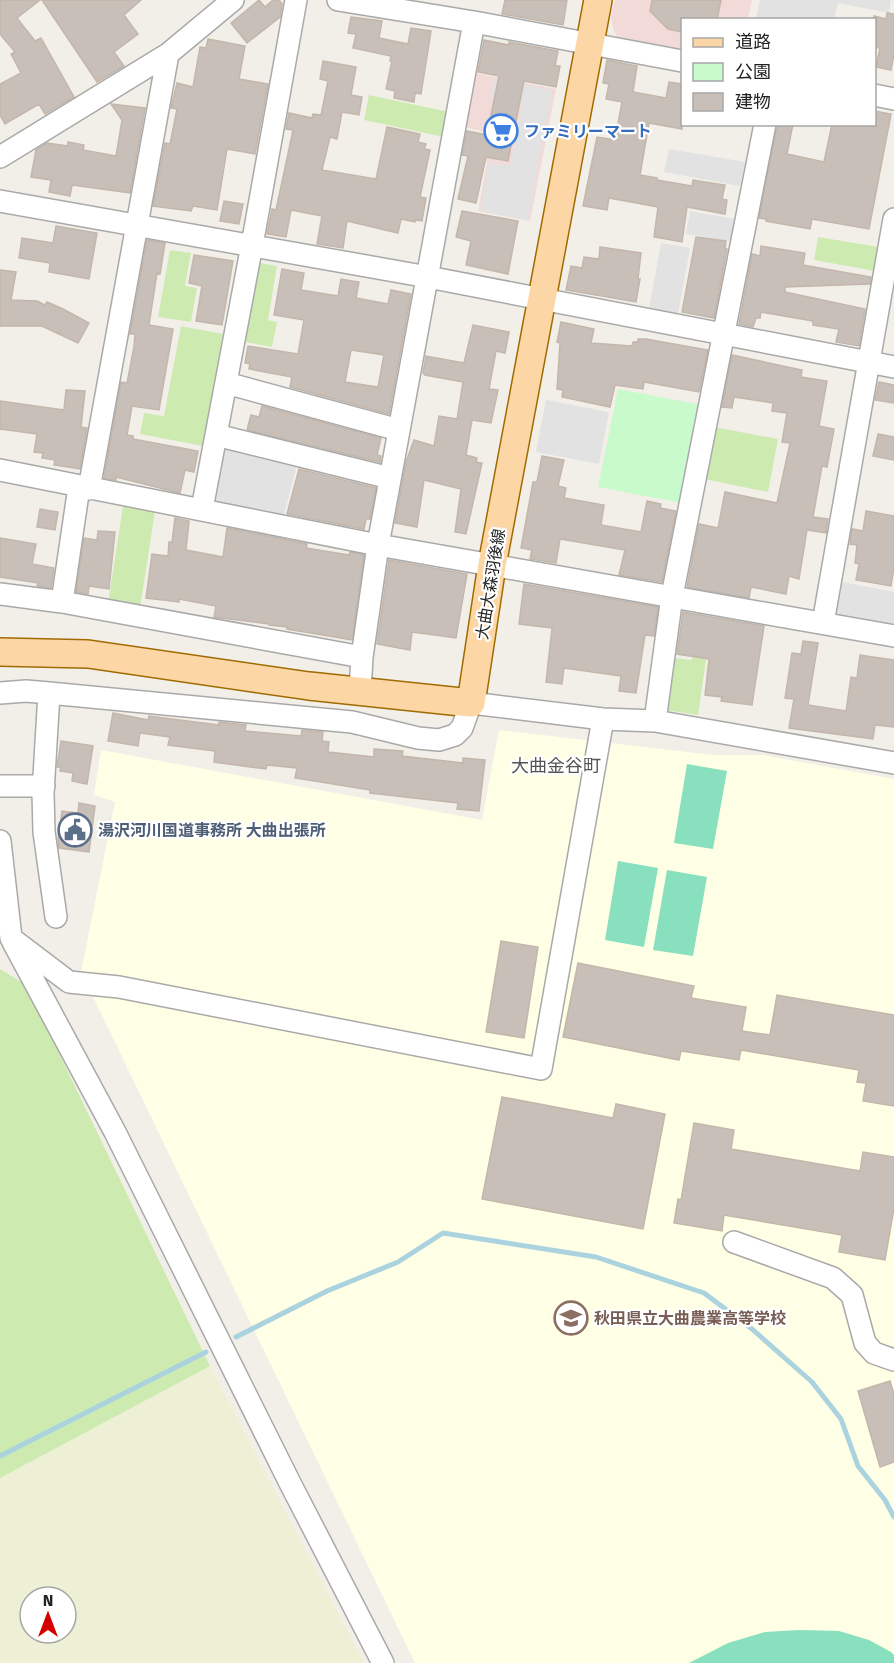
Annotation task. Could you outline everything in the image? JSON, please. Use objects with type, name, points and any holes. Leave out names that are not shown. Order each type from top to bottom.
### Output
[{"type":"main road","name":"大曲大森羽後線","points":[[471,703],[492,565],[598,0]]},
{"type":"main road","points":[[0,652],[88,654],[360,691],[471,703]]},
{"type":"street","points":[[0,157],[168,54],[233,0]]},
{"type":"street","points":[[202,509],[296,0]]},
{"type":"street","points":[[338,0],[474,22],[681,62]]},
{"type":"street","points":[[360,691],[362,657],[378,545],[474,22]]},
{"type":"street","points":[[62,602],[137,224],[168,54]]},
{"type":"street","points":[[876,95],[894,99]]},
{"type":"street","points":[[655,721],[672,596],[765,126]]},
{"type":"street","points":[[0,201],[428,277],[894,367]]},
{"type":"street","points":[[823,623],[894,219]]},
{"type":"street","points":[[226,383],[399,430]]},
{"type":"street","points":[[216,435],[390,478]]},
{"type":"street","points":[[0,470],[378,545],[894,636]]},
{"type":"street","points":[[0,594],[62,602],[362,657]]},
{"type":"street","points":[[0,693],[26,691],[352,722],[418,738],[439,740],[455,735],[462,728],[471,703],[603,718],[655,721],[894,763]]},
{"type":"street","points":[[49,693],[44,832],[56,917]]},
{"type":"street","points":[[0,841],[11,938],[69,982],[119,987],[541,1069],[603,718]]},
{"type":"street","points":[[0,786],[44,786]]},
{"type":"street","points":[[0,911],[18,954],[115,1132],[291,1485],[383,1663]]},
{"type":"street","points":[[734,1242],[833,1278],[852,1295],[865,1343],[874,1353],[894,1360]]},
{"type":"shaded area","points":[[615,0],[752,0],[748,18],[681,18],[681,51],[618,38],[613,29],[611,16]]},
{"type":"shaded area","points":[[760,0],[891,0],[889,13],[838,3],[834,18],[756,18]]},
{"type":"shaded area","points":[[475,73],[556,89],[530,221],[478,211],[487,162],[481,160],[486,132],[464,127]]},
{"type":"shaded area","points":[[494,79],[552,90],[528,220],[480,211],[489,162],[510,166],[522,104],[491,98]]},
{"type":"shaded area","points":[[669,149],[745,162],[740,186],[664,172]]},
{"type":"shaded area","points":[[690,211],[735,219],[731,241],[686,234]]},
{"type":"shaded area","points":[[661,243],[690,248],[678,314],[649,309]]},
{"type":"shaded area","points":[[546,400],[609,412],[599,464],[536,452]]},
{"type":"shaded area","points":[[224,443],[298,461],[282,522],[211,507]]},
{"type":"shaded area","points":[[842,582],[894,592],[894,626],[835,618]]},
{"type":"shaded area","name":"秋田県立大曲農業高等学校","points":[[499,730],[713,755],[762,755],[894,779],[894,1663],[415,1663],[81,972],[115,802],[94,795],[101,750],[482,820]]},
{"type":"shaded area","points":[[210,1366],[364,1663],[0,1663],[0,1478]]},
{"type":"green space","points":[[369,95],[449,112],[444,137],[364,120]]},
{"type":"green space","points":[[818,237],[879,247],[875,271],[814,260]]},
{"type":"green space","points":[[170,250],[191,253],[185,286],[197,288],[191,322],[158,317]]},
{"type":"green space","points":[[259,263],[277,266],[268,320],[277,322],[272,347],[245,342]]},
{"type":"green space","points":[[181,326],[223,334],[203,446],[140,434],[144,413],[164,416]]},
{"type":"green space","points":[[618,389],[702,405],[682,503],[598,487]]},
{"type":"green space","points":[[714,427],[778,439],[768,492],[704,479]]},
{"type":"green space","points":[[124,500],[156,505],[140,608],[108,603]]},
{"type":"green space","points":[[697,630],[710,632],[698,715],[666,710],[673,658],[692,660]]},
{"type":"green space","points":[[687,764],[727,771],[713,849],[674,843]]},
{"type":"green space","points":[[618,861],[658,868],[644,947],[605,940]]},
{"type":"green space","points":[[667,870],[707,877],[693,956],[653,950]]},
{"type":"green space","points":[[0,969],[26,985],[210,1366],[0,1478]]},
{"type":"green space","points":[[839,1631],[869,1640],[891,1652],[894,1655],[894,1663],[689,1663],[728,1643],[765,1632]]},
{"type":"building","points":[[0,0],[40,0],[17,18],[35,41],[41,38],[74,97],[45,114],[39,104],[5,124],[0,115],[0,84],[21,73],[11,54],[15,52],[0,34]]},
{"type":"building","points":[[42,0],[141,0],[124,15],[138,34],[114,52],[124,66],[97,82]]},
{"type":"building","points":[[259,0],[265,7],[273,0],[279,0],[282,4],[280,17],[247,43],[231,23]]},
{"type":"building","points":[[505,0],[567,0],[563,25],[502,14]]},
{"type":"building","points":[[652,0],[721,0],[717,18],[681,18],[681,32],[668,29],[650,11]]},
{"type":"building","points":[[887,13],[894,14],[894,55],[891,70],[876,67],[880,48],[876,47],[876,18],[874,16],[886,19]]},
{"type":"building","points":[[351,17],[382,21],[379,38],[408,44],[411,28],[431,31],[421,94],[415,93],[414,102],[394,98],[395,91],[386,89],[391,56],[353,48],[356,34],[348,33]]},
{"type":"building","points":[[208,39],[245,46],[239,79],[268,84],[255,154],[227,149],[217,210],[193,206],[191,211],[153,206],[165,143],[170,144],[177,109],[171,108],[177,83],[193,87],[200,47],[206,48]]},
{"type":"building","points":[[484,40],[558,51],[555,66],[560,66],[556,87],[524,81],[508,161],[486,157],[476,203],[458,199],[468,156],[462,155],[467,131],[487,135],[499,76],[478,72]]},
{"type":"building","points":[[607,60],[637,66],[633,92],[666,98],[669,82],[681,84],[682,129],[649,123],[640,175],[692,186],[693,180],[725,185],[722,199],[727,200],[725,214],[687,207],[682,242],[654,237],[658,207],[609,198],[607,210],[583,206],[597,137],[615,140],[622,102],[606,99],[609,84],[603,83]]},
{"type":"building","points":[[323,61],[356,67],[351,95],[362,97],[359,115],[342,112],[337,139],[330,137],[322,170],[376,179],[387,127],[420,134],[418,142],[426,144],[424,149],[430,150],[420,197],[426,198],[422,221],[401,219],[398,233],[347,221],[343,248],[317,244],[322,216],[291,210],[286,237],[267,234],[272,209],[276,210],[293,130],[286,129],[289,113],[312,118],[313,114],[321,115],[328,81],[320,79]]},
{"type":"building","points":[[111,104],[145,108],[130,193],[72,185],[70,196],[49,192],[51,180],[31,177],[36,150],[47,143],[68,146],[68,142],[84,145],[83,150],[116,156],[122,120]]},
{"type":"building","points":[[876,111],[891,114],[869,229],[812,219],[810,229],[759,218],[777,126],[793,126],[787,154],[824,162],[832,126],[876,126]]},
{"type":"building","points":[[224,201],[243,204],[239,224],[220,221]]},
{"type":"building","points":[[462,211],[518,221],[508,274],[466,265],[471,241],[456,237]]},
{"type":"building","points":[[56,226],[97,233],[89,279],[49,272],[50,263],[19,258],[22,238],[53,243]]},
{"type":"building","points":[[696,237],[726,241],[725,249],[727,249],[714,318],[682,312]]},
{"type":"building","points":[[147,240],[165,243],[160,274],[157,273],[149,325],[173,329],[159,410],[132,406],[127,435],[133,436],[133,439],[198,451],[194,472],[185,470],[180,493],[116,477],[116,480],[104,478],[121,382],[127,383],[134,347],[135,334],[130,334]]},
{"type":"building","points":[[761,246],[805,253],[803,265],[871,277],[870,284],[785,287],[785,292],[865,309],[859,346],[836,342],[839,329],[813,325],[813,321],[761,312],[760,318],[756,318],[753,327],[739,324],[752,254],[760,256]]},
{"type":"building","points":[[600,247],[641,253],[636,302],[566,290],[571,266],[582,268],[584,257],[599,259]]},
{"type":"building","points":[[194,255],[233,261],[222,325],[196,321],[202,286],[189,283]]},
{"type":"building","points":[[282,269],[304,273],[301,290],[338,296],[341,279],[359,282],[356,298],[388,304],[391,290],[411,294],[389,414],[290,387],[292,377],[249,369],[250,364],[245,363],[248,346],[298,354],[304,320],[274,315]],"holes":[[[351,350],[384,355],[378,387],[345,382]]]},
{"type":"building","points":[[0,270],[16,272],[11,300],[37,301],[45,305],[47,302],[89,323],[78,343],[42,326],[0,326]]},
{"type":"building","points":[[561,322],[594,329],[591,343],[632,346],[633,342],[638,342],[638,339],[646,339],[708,350],[699,392],[644,382],[643,389],[615,385],[610,407],[562,397],[563,390],[557,389],[560,343],[557,342]]},
{"type":"building","points":[[473,325],[509,332],[505,353],[496,351],[489,389],[498,390],[491,423],[472,420],[466,455],[477,458],[476,462],[482,463],[466,534],[455,532],[461,489],[424,480],[417,527],[395,523],[406,462],[414,440],[434,446],[439,416],[457,419],[463,382],[425,375],[423,373],[426,356],[464,363]]},
{"type":"building","points":[[732,355],[802,370],[801,377],[827,381],[819,426],[834,429],[827,467],[822,466],[813,517],[828,519],[826,533],[807,530],[799,579],[789,576],[786,594],[751,587],[749,598],[687,587],[699,524],[718,528],[725,492],[777,503],[790,443],[782,442],[787,413],[772,411],[773,403],[734,397],[732,408],[722,407]]},
{"type":"building","points":[[879,382],[894,385],[894,403],[875,400]]},
{"type":"building","points":[[66,390],[85,391],[81,427],[87,428],[80,469],[54,465],[55,460],[42,458],[43,453],[34,452],[37,434],[0,429],[0,401],[64,410]]},
{"type":"building","points":[[262,406],[381,438],[377,455],[381,456],[380,462],[247,430],[251,415],[259,417]]},
{"type":"building","points":[[878,434],[894,437],[894,460],[873,456]]},
{"type":"building","points":[[542,456],[564,460],[558,486],[566,488],[564,498],[604,505],[601,525],[641,532],[647,501],[661,504],[660,508],[676,511],[662,582],[619,575],[625,550],[560,539],[556,563],[530,559],[532,550],[521,548],[533,482],[537,482]]},
{"type":"building","points":[[299,469],[376,488],[370,519],[366,519],[364,529],[287,514]]},
{"type":"building","points":[[40,509],[58,512],[55,530],[37,527]]},
{"type":"building","points":[[866,511],[894,516],[894,567],[891,586],[856,580],[859,564],[855,563],[857,545],[850,544],[852,529],[863,531]]},
{"type":"building","points":[[175,518],[189,521],[186,550],[223,557],[227,528],[307,544],[306,548],[364,555],[352,640],[269,624],[214,617],[216,606],[179,599],[179,602],[146,598],[152,554],[168,556]]},
{"type":"building","points":[[98,531],[115,532],[109,589],[89,586],[88,594],[76,592],[84,538],[97,540]]},
{"type":"building","points":[[0,538],[36,544],[32,564],[54,568],[51,588],[37,586],[38,583],[0,577]]},
{"type":"building","points":[[389,560],[467,574],[456,638],[412,632],[410,650],[377,644]]},
{"type":"building","points":[[524,584],[658,607],[654,636],[645,635],[636,693],[619,691],[621,676],[564,668],[562,684],[546,682],[552,628],[519,624]]},
{"type":"building","points":[[683,612],[764,626],[752,705],[721,701],[722,697],[705,695],[709,659],[677,654]]},
{"type":"building","points":[[803,641],[818,643],[808,705],[846,711],[851,677],[857,678],[860,655],[894,660],[894,727],[875,725],[873,739],[789,728],[794,699],[785,698],[792,653],[801,654]]},
{"type":"building","points":[[113,713],[148,720],[149,716],[219,725],[219,722],[246,725],[245,731],[301,736],[302,730],[323,732],[322,741],[329,742],[328,752],[374,757],[374,749],[403,751],[402,756],[463,763],[463,758],[485,760],[479,811],[457,809],[458,803],[370,793],[370,790],[295,778],[297,768],[267,765],[266,769],[214,762],[215,751],[168,745],[170,737],[140,733],[138,746],[108,741]]},
{"type":"building","points":[[61,741],[93,746],[87,784],[72,781],[73,773],[60,771],[61,768],[57,767]]},
{"type":"building","name":"湯沢河川国道事務所 大曲出張所","points":[[79,803],[95,806],[89,852],[59,848],[62,811],[78,813]]},
{"type":"building","points":[[501,941],[538,947],[524,1038],[486,1032]]},
{"type":"building","points":[[578,963],[694,986],[691,998],[746,1007],[742,1031],[770,1035],[777,995],[894,1015],[894,1106],[863,1101],[866,1083],[857,1082],[859,1070],[741,1050],[739,1060],[681,1051],[679,1060],[563,1037]]},
{"type":"building","points":[[502,1097],[613,1118],[616,1104],[665,1114],[643,1229],[482,1199]]},
{"type":"building","points":[[694,1123],[734,1130],[731,1149],[860,1171],[863,1152],[894,1157],[894,1208],[885,1260],[839,1252],[842,1235],[724,1215],[722,1231],[674,1223],[678,1199],[681,1200]]},
{"type":"building","points":[[890,1381],[894,1394],[894,1462],[880,1467],[858,1391]]},
{"type":"waterway","points":[[236,1337],[327,1291],[398,1262],[443,1233],[596,1257],[704,1293],[752,1329],[812,1382],[841,1419],[858,1466],[885,1500],[894,1517]]},
{"type":"waterway","points":[[0,1456],[206,1352]]},
{"type":"place","name":"ファミリーマート","points":[[501,131]]},
{"type":"place","name":"湯沢河川国道事務所 大曲出張所","points":[[75,830]]},
{"type":"place","name":"秋田県立大曲農業高等学校","points":[[571,1318]]},
{"type":"district","name":"大曲金谷町","points":[[556,766]]}]
